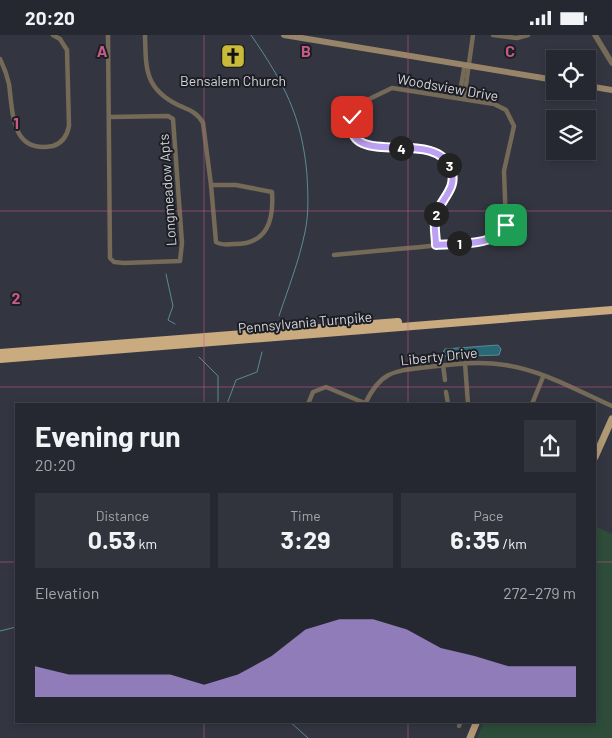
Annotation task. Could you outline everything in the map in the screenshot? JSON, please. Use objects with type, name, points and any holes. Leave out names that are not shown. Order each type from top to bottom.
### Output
[{"type":"highway","name":"Pennsylvania Turnpike","points":[[0,353],[612,305]]},
{"type":"highway","name":"Pennsylvania Turnpike","points":[[0,359],[612,310]]},
{"type":"main road","points":[[284,35],[546,78]]},
{"type":"main road","points":[[596,87],[612,90]]},
{"type":"main road","points":[[596,455],[612,419]]},
{"type":"main road","points":[[470,738],[476,723]]},
{"type":"street","points":[[0,59],[7,76],[19,135],[31,145],[52,146],[61,143],[67,135],[69,126],[68,56],[65,45],[53,35]]},
{"type":"street","name":"Longmeadow Apts","points":[[108,35],[110,258],[114,262],[124,263],[180,261],[182,243],[173,119],[168,116],[109,117]]},
{"type":"street","points":[[145,35],[146,66],[153,86],[168,100],[192,110],[203,123],[216,242],[220,245],[247,244],[260,239],[266,228],[272,192],[236,185],[211,185]]},
{"type":"street","points":[[461,99],[464,69],[468,65],[473,35]]},
{"type":"street","points":[[493,35],[517,38],[528,35]]},
{"type":"street","points":[[595,35],[612,63]]},
{"type":"street","name":"Woodsview Drive","points":[[334,255],[436,245],[492,239],[502,231],[507,220],[504,171],[514,132],[513,119],[500,106],[404,89],[389,89],[361,103],[353,113],[351,121],[356,137],[369,147],[422,148],[436,152],[446,160],[451,169],[452,184],[435,216],[436,245]]},
{"type":"street","points":[[465,363],[468,403]]},
{"type":"street","name":"Liberty Drive","points":[[366,403],[376,383],[390,373],[465,363],[507,365],[543,377],[612,406]]},
{"type":"street","points":[[443,365],[445,380]]},
{"type":"street","points":[[532,403],[543,377]]},
{"type":"street","name":"Liberty Drive","points":[[308,403],[313,392],[326,387],[364,403]]},
{"type":"street","points":[[446,392],[448,403]]},
{"type":"green space","points":[[596,526],[612,534],[612,738],[477,738],[483,723],[596,723]]},
{"type":"water","points":[[498,345],[501,349],[499,355],[446,357],[442,354],[445,349]]},
{"type":"waterway","points":[[251,35],[282,85],[296,117],[305,154],[308,197],[305,232],[297,264],[279,316]]},
{"type":"waterway","points":[[166,274],[173,306],[168,320],[175,324]]},
{"type":"waterway","points":[[227,403],[236,380],[257,372],[262,352]]},
{"type":"waterway","points":[[199,357],[218,376],[218,403]]},
{"type":"waterway","points":[[0,631],[15,627]]},
{"type":"waterway","points":[[291,723],[308,738]]},
{"type":"place","name":"Bensalem Church","points":[[233,56]]},
{"type":"route","points":[[352,117],[352,126],[356,137],[360,142],[369,147],[417,147],[439,153],[446,160],[451,169],[453,179],[449,194],[435,216],[436,245],[492,239],[506,225]]}]
